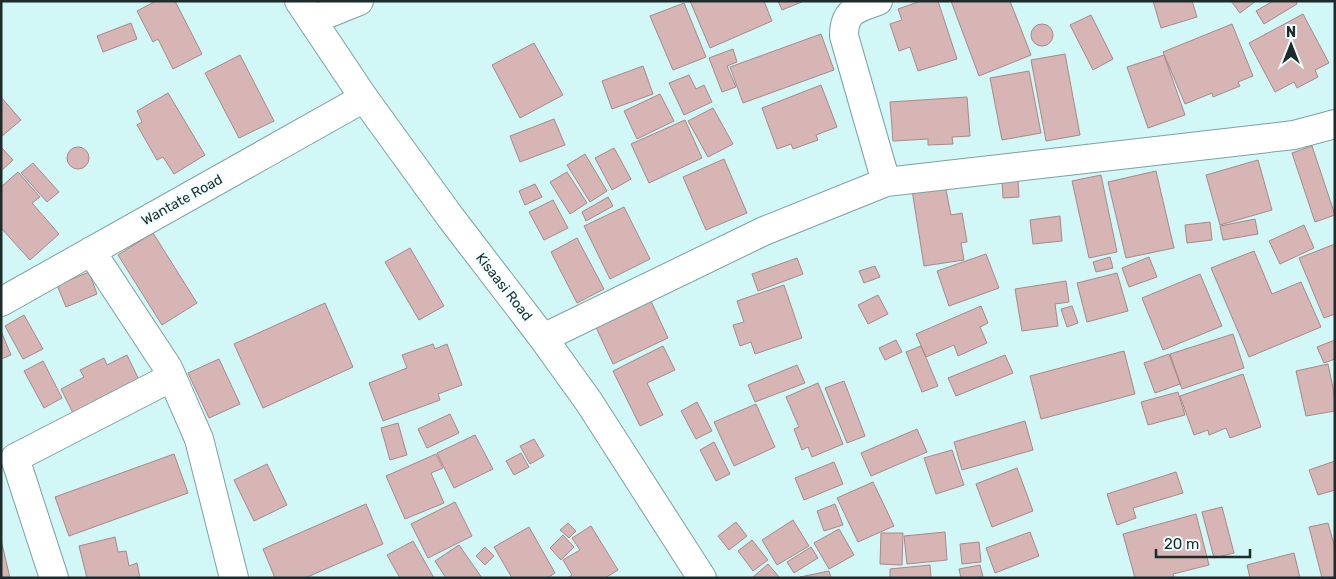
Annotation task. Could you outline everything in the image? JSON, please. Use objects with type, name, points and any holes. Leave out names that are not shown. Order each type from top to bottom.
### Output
[{"type":"street","points":[[305,11],[359,1]]},
{"type":"street","points":[[878,1],[857,9],[849,15],[844,25],[844,36],[886,182]]},
{"type":"street","name":"Kisaasi Road","points":[[305,11],[364,98],[451,218],[543,338],[589,402],[702,578]]},
{"type":"street","name":"Wantate Road","points":[[1,302],[364,98]]},
{"type":"street","points":[[543,338],[764,231],[886,182],[1294,135],[1335,124]]},
{"type":"street","points":[[91,251],[168,368],[172,377],[199,439],[234,578]]},
{"type":"street","points":[[54,578],[15,458],[172,377]]},
{"type":"building","points":[[156,1],[175,1],[202,54],[173,69],[158,39],[153,42],[137,11]]},
{"type":"building","points":[[690,1],[764,1],[772,21],[710,48]]},
{"type":"building","points":[[778,1],[804,1],[782,10]]},
{"type":"building","points":[[921,1],[938,1],[957,59],[918,71],[910,47],[899,51],[890,24],[902,20],[898,9]]},
{"type":"building","points":[[951,1],[1010,1],[1031,55],[979,76]]},
{"type":"building","points":[[1153,1],[1192,1],[1197,17],[1161,28]]},
{"type":"building","points":[[1231,1],[1256,1],[1240,13]]},
{"type":"building","points":[[1273,1],[1296,1],[1297,4],[1264,24],[1256,11]]},
{"type":"building","points":[[684,3],[706,57],[673,70],[650,16]]},
{"type":"building","points":[[1303,14],[1329,63],[1315,70],[1318,77],[1297,88],[1294,82],[1275,92],[1249,43]]},
{"type":"building","points":[[1091,15],[1113,59],[1093,70],[1070,25]]},
{"type":"building","points":[[131,23],[137,39],[103,52],[97,36]]},
{"type":"building","points":[[1042,24],[1052,31],[1053,35],[1046,45],[1042,46],[1032,39],[1031,35],[1038,25]]},
{"type":"building","points":[[1232,24],[1253,76],[1238,82],[1240,86],[1213,97],[1212,93],[1185,104],[1163,52]]},
{"type":"building","points":[[821,34],[834,70],[743,103],[730,67]]},
{"type":"building","points":[[534,43],[563,95],[520,118],[492,65]]},
{"type":"building","points":[[733,49],[737,62],[727,66],[736,87],[722,92],[709,58]]},
{"type":"building","points":[[1065,54],[1080,135],[1046,141],[1031,60]]},
{"type":"building","points":[[240,55],[274,121],[239,138],[205,73]]},
{"type":"building","points":[[1164,55],[1185,115],[1148,128],[1127,67]]},
{"type":"building","points":[[643,66],[653,94],[612,109],[602,81]]},
{"type":"building","points":[[1029,71],[1041,133],[1002,140],[990,78]]},
{"type":"building","points":[[689,75],[696,89],[704,85],[712,102],[684,115],[669,83]]},
{"type":"building","points":[[821,85],[837,127],[816,135],[818,140],[793,149],[791,144],[777,149],[762,108]]},
{"type":"building","points":[[168,93],[205,155],[174,174],[163,157],[157,160],[137,125],[142,122],[137,111]]},
{"type":"building","points":[[660,94],[674,121],[637,139],[624,111]]},
{"type":"building","points":[[1,97],[21,120],[1,137]]},
{"type":"building","points":[[967,97],[970,136],[952,137],[953,144],[928,145],[928,139],[893,141],[890,102]]},
{"type":"building","points":[[713,108],[733,144],[708,157],[688,121]]},
{"type":"building","points":[[554,119],[565,145],[520,162],[510,136]]},
{"type":"building","points":[[685,120],[702,158],[649,183],[631,144]]},
{"type":"building","points":[[1312,146],[1335,215],[1315,222],[1292,153]]},
{"type":"building","points":[[1,147],[13,160],[1,171]]},
{"type":"building","points":[[74,147],[82,147],[89,154],[89,162],[82,169],[74,169],[67,162],[67,154]]},
{"type":"building","points":[[614,148],[631,179],[612,190],[595,158]]},
{"type":"building","points":[[585,154],[607,191],[590,202],[567,165]]},
{"type":"building","points":[[724,159],[747,213],[706,230],[683,177]]},
{"type":"building","points":[[1258,160],[1272,210],[1220,225],[1206,175]]},
{"type":"building","points":[[33,163],[59,192],[47,202],[21,173]]},
{"type":"building","points":[[1156,171],[1174,248],[1126,258],[1108,182]]},
{"type":"building","points":[[18,172],[40,197],[32,203],[59,234],[30,260],[1,228],[1,187]]},
{"type":"building","points":[[567,172],[587,203],[570,214],[550,182]]},
{"type":"building","points":[[1101,175],[1117,252],[1089,258],[1072,181]]},
{"type":"building","points":[[1002,180],[1018,180],[1019,197],[1003,198]]},
{"type":"building","points":[[535,184],[542,197],[525,205],[519,191]]},
{"type":"building","points":[[945,185],[951,215],[962,213],[967,242],[961,243],[964,260],[924,266],[912,190]]},
{"type":"building","points":[[608,197],[613,206],[586,221],[582,212]]},
{"type":"building","points":[[553,200],[568,228],[544,240],[529,212]]},
{"type":"building","points":[[624,207],[650,259],[610,279],[584,226]]},
{"type":"building","points":[[1060,216],[1062,241],[1033,244],[1030,220]]},
{"type":"building","points":[[1255,219],[1258,234],[1223,240],[1220,226]]},
{"type":"building","points":[[1210,222],[1212,240],[1187,243],[1185,225]]},
{"type":"building","points":[[1304,225],[1314,248],[1280,264],[1269,241]]},
{"type":"building","points":[[153,233],[197,303],[162,325],[118,255]]},
{"type":"building","points":[[577,238],[604,289],[577,303],[551,252]]},
{"type":"building","points":[[1335,244],[1335,314],[1324,318],[1299,258]]},
{"type":"building","points":[[410,248],[444,306],[419,320],[385,262]]},
{"type":"building","points":[[1254,251],[1272,294],[1301,282],[1321,327],[1249,357],[1211,268]]},
{"type":"building","points":[[986,254],[999,288],[949,306],[937,271]]},
{"type":"building","points":[[1110,257],[1113,268],[1096,272],[1093,262]]},
{"type":"building","points":[[1149,257],[1157,277],[1129,287],[1122,268]]},
{"type":"building","points":[[797,258],[803,274],[758,291],[752,274]]},
{"type":"building","points":[[875,266],[880,277],[864,283],[859,271]]},
{"type":"building","points":[[89,272],[97,294],[66,307],[57,285]]},
{"type":"building","points":[[1117,273],[1128,311],[1087,322],[1077,283]]},
{"type":"building","points":[[1200,274],[1222,326],[1163,350],[1142,298]]},
{"type":"building","points":[[1066,281],[1069,302],[1055,304],[1058,326],[1022,331],[1015,289]]},
{"type":"building","points":[[784,285],[802,338],[755,354],[751,342],[740,346],[733,325],[744,322],[737,301]]},
{"type":"building","points":[[878,295],[888,314],[868,324],[858,305]]},
{"type":"building","points":[[650,299],[668,338],[613,364],[595,325]]},
{"type":"building","points":[[325,303],[353,367],[263,408],[234,344]]},
{"type":"building","points":[[981,306],[988,323],[980,327],[987,343],[958,356],[954,345],[926,357],[916,334]]},
{"type":"building","points":[[1072,306],[1078,323],[1067,327],[1061,309]]},
{"type":"building","points":[[24,315],[43,349],[23,359],[5,326]]},
{"type":"building","points":[[1,331],[11,355],[1,359]]},
{"type":"building","points":[[1233,334],[1244,368],[1182,389],[1170,354]]},
{"type":"building","points":[[896,340],[902,352],[885,360],[879,348]]},
{"type":"building","points":[[1335,340],[1335,359],[1324,363],[1317,347]]},
{"type":"building","points":[[433,344],[435,349],[447,344],[462,385],[438,394],[440,400],[383,421],[369,383],[407,368],[402,355]]},
{"type":"building","points":[[663,346],[675,370],[647,383],[663,415],[640,426],[613,371]]},
{"type":"building","points":[[921,346],[938,386],[922,392],[906,352]]},
{"type":"building","points":[[1124,351],[1135,394],[1041,419],[1030,376]]},
{"type":"building","points":[[1169,354],[1180,384],[1155,393],[1144,363]]},
{"type":"building","points":[[127,355],[140,382],[74,415],[61,389],[84,377],[80,370],[104,358],[107,365]]},
{"type":"building","points":[[1005,355],[1013,373],[956,396],[948,378]]},
{"type":"building","points":[[219,359],[240,404],[209,418],[188,373]]},
{"type":"building","points":[[43,361],[62,398],[44,408],[24,371]]},
{"type":"building","points":[[1328,364],[1335,398],[1335,411],[1306,416],[1296,371]]},
{"type":"building","points":[[797,365],[805,383],[755,402],[748,385]]},
{"type":"building","points":[[1243,374],[1261,427],[1230,438],[1226,428],[1209,435],[1208,430],[1194,435],[1180,396]]},
{"type":"building","points":[[844,381],[865,436],[847,443],[825,388]]},
{"type":"building","points":[[818,383],[843,444],[812,457],[808,447],[802,450],[794,429],[799,427],[786,397]]},
{"type":"building","points":[[1178,392],[1185,415],[1148,425],[1141,402]]},
{"type":"building","points":[[697,402],[712,431],[696,439],[681,411]]},
{"type":"building","points":[[756,404],[775,447],[734,466],[714,422]]},
{"type":"building","points":[[450,414],[459,433],[427,448],[418,429]]},
{"type":"building","points":[[1025,421],[1033,450],[962,470],[954,442]]},
{"type":"building","points":[[398,423],[407,455],[390,460],[381,428]]},
{"type":"building","points":[[917,429],[927,452],[871,476],[861,453]]},
{"type":"building","points":[[475,435],[493,469],[454,488],[437,453]]},
{"type":"building","points":[[534,439],[544,456],[530,464],[520,446]]},
{"type":"building","points":[[714,442],[730,474],[716,481],[700,450]]},
{"type":"building","points":[[952,450],[964,485],[936,494],[924,458]]},
{"type":"building","points":[[521,453],[529,467],[514,475],[506,461]]},
{"type":"building","points":[[174,454],[188,493],[69,536],[55,497]]},
{"type":"building","points":[[436,454],[443,468],[431,473],[444,503],[405,519],[386,476]]},
{"type":"building","points":[[1335,461],[1335,490],[1318,495],[1309,470]]},
{"type":"building","points":[[834,462],[843,484],[804,500],[795,478]]},
{"type":"building","points":[[267,464],[287,505],[254,521],[234,480]]},
{"type":"building","points":[[1017,468],[1033,511],[992,527],[976,484]]},
{"type":"building","points":[[1176,472],[1183,493],[1133,508],[1136,518],[1117,525],[1107,494]]},
{"type":"building","points":[[873,482],[894,526],[858,542],[837,498]]},
{"type":"building","points":[[455,502],[472,536],[428,558],[411,524]]},
{"type":"building","points":[[366,504],[383,544],[305,578],[275,578],[263,549]]},
{"type":"building","points":[[835,504],[843,525],[824,531],[817,511]]},
{"type":"building","points":[[1222,507],[1234,553],[1214,558],[1202,512]]},
{"type":"building","points":[[1196,514],[1209,565],[1173,574],[1174,578],[1135,578],[1123,534]]},
{"type":"building","points":[[793,520],[809,546],[777,565],[762,540]]},
{"type":"building","points":[[736,522],[747,536],[729,550],[718,536]]},
{"type":"building","points":[[568,523],[576,531],[569,538],[560,530]]},
{"type":"building","points":[[1328,523],[1335,548],[1335,578],[1322,578],[1309,527]]},
{"type":"building","points":[[591,526],[618,570],[605,578],[568,578],[572,575],[563,560],[580,550],[572,538]]},
{"type":"building","points":[[529,527],[555,573],[547,578],[512,578],[494,547]]},
{"type":"building","points":[[839,529],[854,555],[829,569],[814,543]]},
{"type":"building","points":[[945,532],[947,560],[907,564],[904,536]]},
{"type":"building","points":[[1030,532],[1039,556],[995,573],[986,548]]},
{"type":"building","points":[[881,533],[903,533],[902,565],[880,564]]},
{"type":"building","points":[[563,535],[574,547],[561,560],[550,548]]},
{"type":"building","points":[[115,537],[118,552],[126,551],[129,566],[137,563],[140,578],[87,578],[79,546]]},
{"type":"building","points":[[1,540],[10,578],[1,578]]},
{"type":"building","points":[[752,540],[768,560],[753,571],[738,551]]},
{"type":"building","points":[[413,541],[434,578],[400,578],[387,555]]},
{"type":"building","points":[[979,542],[981,562],[962,564],[960,544]]},
{"type":"building","points":[[459,545],[482,578],[446,578],[435,561]]},
{"type":"building","points":[[485,547],[494,556],[485,565],[476,556]]},
{"type":"building","points":[[811,547],[818,558],[794,573],[787,562]]},
{"type":"building","points":[[1294,553],[1300,578],[1250,578],[1247,565]]},
{"type":"building","points":[[768,564],[780,578],[752,578]]},
{"type":"building","points":[[930,565],[931,578],[890,578],[890,569]]},
{"type":"building","points":[[980,565],[983,577],[961,578],[959,569]]},
{"type":"building","points":[[829,571],[831,578],[800,577]]}]
